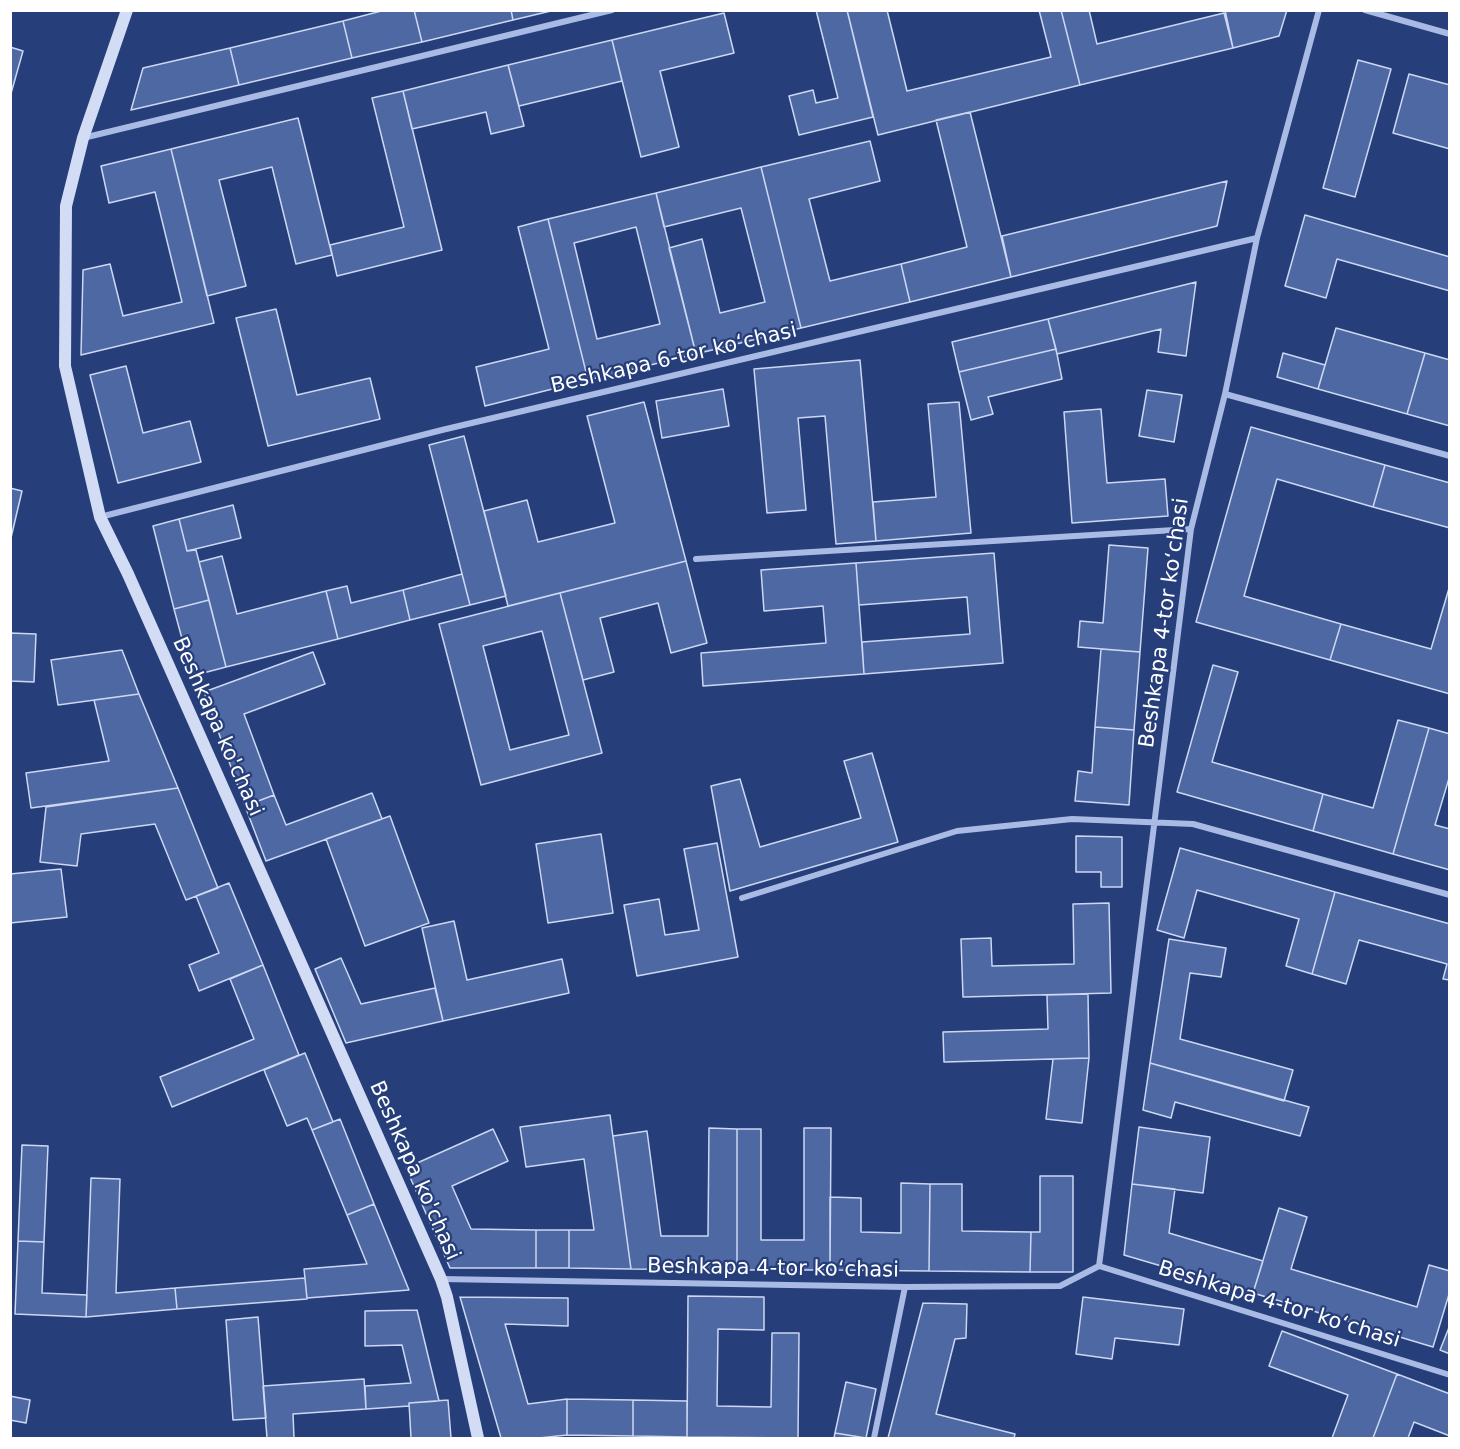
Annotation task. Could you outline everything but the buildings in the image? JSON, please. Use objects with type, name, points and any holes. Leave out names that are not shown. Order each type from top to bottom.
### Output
[{"type":"street","name":"Beshkapa ko'chasi","points":[[127,10],[83,138],[66,206],[65,366],[100,517],[128,574],[441,1279],[478,1438]]},
{"type":"street","points":[[83,138],[612,10]]},
{"type":"street","name":"Beshkapa 4-tor koʻchasi","points":[[1099,1266],[1191,529],[1225,394],[1257,238],[1318,10]]},
{"type":"street","points":[[1365,10],[1449,34]]},
{"type":"street","name":"Beshkapa 6-tor koʻchasi","points":[[100,517],[442,430],[1257,238]]},
{"type":"street","points":[[1225,394],[1449,456]]},
{"type":"street","points":[[696,559],[1191,529]]},
{"type":"street","points":[[742,898],[957,831],[1072,819],[1193,824],[1449,895]]},
{"type":"street","name":"Beshkapa 4-tor koʻchasi","points":[[441,1279],[905,1287],[1060,1286],[1099,1266],[1449,1375]]},
{"type":"street","points":[[874,1438],[905,1287]]}]
